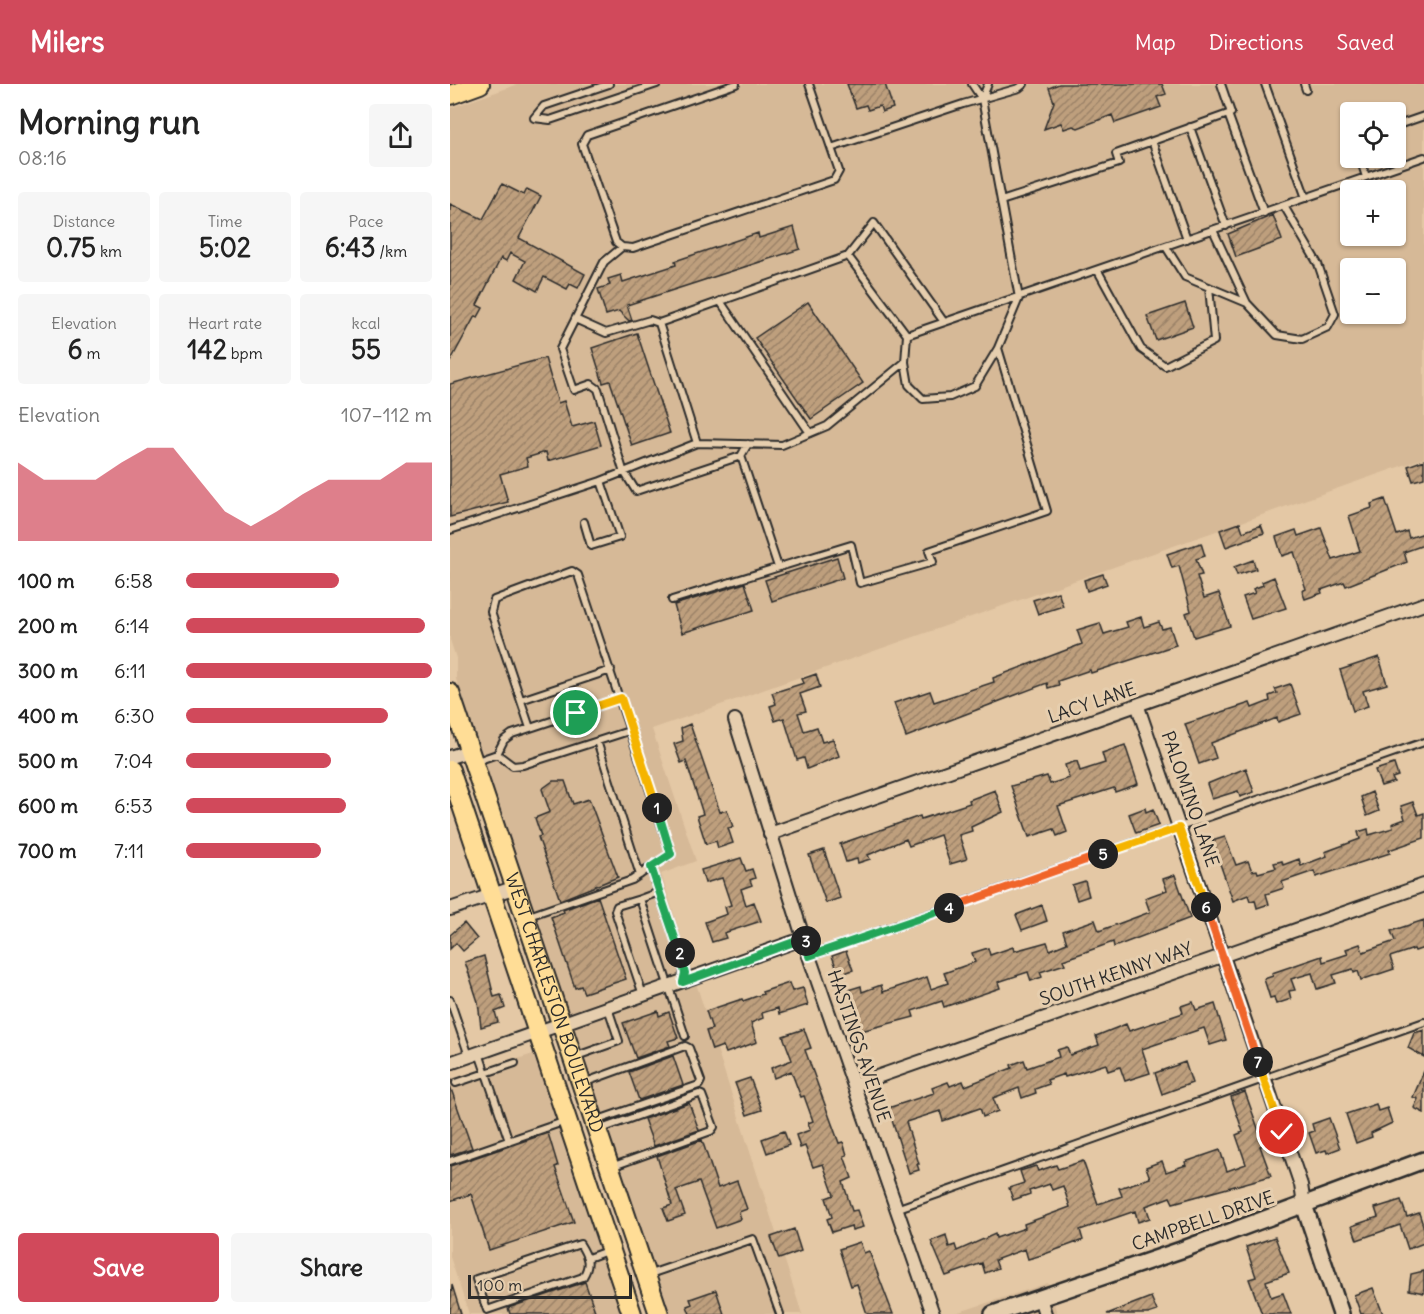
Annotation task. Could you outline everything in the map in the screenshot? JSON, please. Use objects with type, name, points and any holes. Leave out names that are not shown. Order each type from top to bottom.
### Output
[{"type":"main road","points":[[450,93],[460,84]]},
{"type":"main road","points":[[450,93],[480,84]]},
{"type":"main road","name":"WEST CHARLESTON BOULEVARD","points":[[450,693],[658,1314]]},
{"type":"main road","name":"WEST CHARLESTON BOULEVARD","points":[[450,770],[632,1314]]},
{"type":"street","name":"LACY LANE","points":[[770,834],[1137,707],[1424,604]]},
{"type":"street","name":"PALOMINO LANE","points":[[1137,707],[1301,1185],[1304,1205],[1341,1314]]},
{"type":"street","name":"HASTINGS AVENUE","points":[[735,720],[809,956],[933,1314]]},
{"type":"street","points":[[450,757],[471,756]]},
{"type":"street","name":"SOUTH KENNY WAY","points":[[854,1085],[1424,885]]},
{"type":"street","points":[[450,909],[516,887]]},
{"type":"street","points":[[450,1063],[805,938]]},
{"type":"street","name":"CAMPBELL DRIVE","points":[[993,1314],[1304,1205],[1327,1194],[1424,1160]]},
{"type":"street","points":[[1040,1298],[1045,1314]]},
{"type":"lane","points":[[609,84],[544,106],[534,117],[550,120],[657,84]]},
{"type":"lane","points":[[736,84],[587,135],[582,144],[616,242],[622,247],[633,248],[834,180],[839,171],[808,84]]},
{"type":"lane","points":[[848,256],[907,335],[905,362],[909,385],[923,399],[950,397],[975,386],[998,348],[1019,298],[982,99],[972,84]]},
{"type":"lane","points":[[982,99],[988,84]]},
{"type":"lane","points":[[831,148],[1019,88],[1024,84]]},
{"type":"lane","points":[[1001,201],[1119,163],[1116,154],[1228,114],[1231,112],[1221,84]]},
{"type":"lane","points":[[1265,84],[1306,198]]},
{"type":"lane","points":[[1228,114],[1264,213]]},
{"type":"lane","points":[[1406,122],[1424,116]]},
{"type":"lane","points":[[1190,127],[1226,226]]},
{"type":"lane","points":[[1152,141],[1187,239]]},
{"type":"lane","points":[[907,335],[1424,158]]},
{"type":"lane","points":[[1363,168],[1366,177]]},
{"type":"lane","points":[[1213,230],[1247,303],[1277,335],[1302,339],[1328,327],[1335,314],[1318,264],[1284,206]]},
{"type":"lane","points":[[575,319],[606,333],[650,320],[659,323],[848,256],[874,223],[944,322]]},
{"type":"lane","points":[[622,247],[604,262],[560,349],[574,390],[591,384],[598,390],[623,470],[636,491],[741,456],[748,444]]},
{"type":"lane","points":[[1166,247],[1185,277],[1247,303]]},
{"type":"lane","points":[[1098,271],[1141,349],[1165,366],[1214,341],[1209,287]]},
{"type":"lane","points":[[720,301],[810,434]]},
{"type":"lane","points":[[659,323],[697,443]]},
{"type":"lane","points":[[672,600],[850,545],[860,582],[933,562],[929,551],[1047,511],[998,348]]},
{"type":"lane","points":[[450,530],[601,480],[697,443],[782,445],[827,426],[905,362]]},
{"type":"lane","points":[[741,456],[778,567]]},
{"type":"lane","points":[[584,522],[591,546],[620,537],[601,480]]},
{"type":"lane","points":[[526,917],[632,880],[671,854],[632,730],[578,575],[572,571],[494,600],[491,604],[491,612],[530,728]]},
{"type":"lane","points":[[521,700],[611,670]]},
{"type":"lane","points":[[497,754],[504,740],[530,728],[621,698]]},
{"type":"lane","points":[[471,756],[497,754],[513,766],[523,765],[632,730]]},
{"type":"lane","points":[[597,741],[640,875]]},
{"type":"lane","points":[[809,956],[1424,742]]},
{"type":"lane","points":[[651,867],[684,965],[683,982]]},
{"type":"lane","points":[[643,996],[615,911],[617,906],[659,892]]},
{"type":"lane","points":[[640,898],[685,1036]]},
{"type":"lane","points":[[450,1000],[474,1054],[486,1073],[509,1141]]},
{"type":"lane","points":[[573,1058],[619,1041],[608,1008]]},
{"type":"lane","points":[[896,1209],[1424,1022]]},
{"type":"lane","points":[[582,1083],[685,1046],[689,1048],[701,1081],[699,1085],[596,1126]]},
{"type":"lane","points":[[456,1083],[515,1063]]},
{"type":"lane","points":[[596,1126],[699,1094],[702,1095],[714,1127],[711,1131],[610,1168]]},
{"type":"lane","points":[[450,1161],[567,1120]]},
{"type":"lane","points":[[645,1275],[753,1239],[780,1314]]},
{"type":"lane","points":[[580,1244],[588,1258],[588,1269],[583,1276],[487,1310],[476,1280],[580,1244]]},
{"type":"lane","points":[[588,1258],[610,1250]]},
{"type":"shaded area","points":[[519,84],[1424,84],[1424,458],[652,729],[696,861],[661,874],[802,1314],[670,1314],[456,679],[456,658],[450,640],[450,108]]},
{"type":"shaded area","points":[[536,1053],[623,1314],[469,1314],[450,1257],[450,1081]]},
{"type":"shaded area","points":[[1048,1283],[1057,1314],[953,1314]]},
{"type":"building","points":[[847,84],[885,84],[893,108],[882,112],[880,106],[868,110],[866,105],[856,108]]},
{"type":"building","points":[[1059,84],[1162,84],[1166,94],[1157,97],[1161,107],[1115,123],[1112,115],[1078,128],[1073,126],[1064,129],[1061,123],[1044,129],[1054,102],[1049,88]]},
{"type":"building","points":[[502,184],[524,195],[527,189],[541,196],[519,238],[585,274],[578,288],[570,284],[567,289],[544,277],[537,291],[516,279],[525,261],[510,253],[506,261],[501,258],[477,305],[483,308],[478,317],[475,316],[450,362],[450,204],[483,219]]},
{"type":"building","points":[[1273,215],[1282,240],[1236,257],[1228,234]]},
{"type":"building","points":[[794,227],[800,249],[627,305],[632,320],[629,321],[619,311],[606,315],[598,289],[610,285],[608,279],[621,275],[623,282],[676,265],[675,261],[758,233],[759,238]]},
{"type":"building","points":[[808,302],[863,383],[811,419],[755,338]]},
{"type":"building","points":[[1185,303],[1193,327],[1156,340],[1147,316]]},
{"type":"building","points":[[637,333],[670,433],[632,446],[610,381],[603,383],[592,348]]},
{"type":"building","points":[[545,358],[558,403],[564,401],[572,427],[594,421],[601,445],[548,461],[546,452],[526,458],[528,466],[500,474],[508,502],[450,517],[450,384]]},
{"type":"building","points":[[1424,460],[1424,478],[1413,481],[1408,466]]},
{"type":"building","points":[[1385,499],[1397,535],[1407,531],[1409,538],[1424,533],[1424,545],[1404,552],[1407,562],[1346,586],[1344,582],[1321,590],[1322,593],[1305,599],[1302,591],[1306,589],[1294,552],[1282,556],[1276,537],[1296,530],[1298,536],[1321,528],[1333,560],[1360,551],[1349,516],[1372,508],[1371,504]]},
{"type":"building","points":[[1240,523],[1243,532],[1261,525],[1264,533],[1226,547],[1220,530]]},
{"type":"building","points":[[1201,543],[1205,556],[1196,559],[1202,575],[1197,576],[1204,598],[1219,593],[1230,626],[1194,637],[1186,613],[1191,611],[1179,566],[1172,568],[1167,554]]},
{"type":"building","points":[[837,557],[843,578],[772,601],[765,580]]},
{"type":"building","points":[[1253,560],[1256,569],[1237,575],[1234,567]]},
{"type":"building","points":[[1103,574],[1107,584],[1087,591],[1084,580]]},
{"type":"building","points":[[1274,577],[1286,608],[1251,619],[1243,597],[1255,593],[1253,589]]},
{"type":"building","points":[[745,583],[754,610],[682,633],[674,605]]},
{"type":"building","points":[[1058,592],[1063,606],[1038,614],[1033,600]]},
{"type":"building","points":[[1141,617],[1144,627],[1159,622],[1162,629],[1170,627],[1176,645],[1091,673],[1090,670],[1058,681],[1059,685],[1048,688],[1047,683],[906,737],[894,703],[930,691],[934,702],[994,682],[993,678],[1082,644],[1077,630],[1100,623],[1104,634],[1128,627],[1126,622]]},
{"type":"building","points":[[1379,657],[1387,684],[1363,691],[1368,706],[1353,711],[1340,670]]},
{"type":"building","points":[[816,674],[820,687],[800,694],[806,711],[798,713],[804,731],[817,727],[822,742],[833,739],[839,756],[807,769],[804,758],[797,760],[784,718],[775,721],[770,706],[776,704],[772,693],[804,683],[802,679]]},
{"type":"building","points":[[1290,684],[1301,714],[1278,722],[1277,718],[1211,743],[1216,758],[1199,764],[1185,724],[1250,703],[1252,708],[1270,701],[1269,696],[1277,693],[1275,689]]},
{"type":"building","points":[[690,724],[720,812],[727,810],[733,827],[728,828],[733,843],[718,848],[716,841],[706,844],[697,816],[703,814],[686,761],[681,763],[674,744],[683,741],[681,728]]},
{"type":"building","points":[[1125,745],[1138,784],[1115,792],[1114,788],[1058,806],[1067,832],[1057,836],[1054,829],[1029,837],[1011,786],[1047,776],[1050,784],[1069,778],[1065,765],[1077,761],[1080,771],[1105,763],[1102,753]]},
{"type":"building","points":[[1394,764],[1398,776],[1392,778],[1394,782],[1381,786],[1375,770]]},
{"type":"building","points":[[1246,768],[1254,792],[1240,797],[1238,791],[1212,799],[1207,784]]},
{"type":"building","points":[[553,781],[565,781],[573,804],[589,799],[618,877],[560,900],[538,837],[541,836],[535,818],[550,812],[542,789]]},
{"type":"building","points":[[995,790],[1003,812],[971,827],[972,831],[959,835],[967,859],[950,864],[940,835],[909,846],[906,839],[868,855],[870,859],[858,863],[857,859],[846,862],[840,844],[920,816],[921,819],[970,803],[969,800]]},
{"type":"building","points":[[1372,792],[1379,811],[1367,816],[1361,797]]},
{"type":"building","points":[[1413,802],[1418,815],[1424,813],[1424,838],[1389,850],[1390,853],[1316,877],[1314,871],[1282,882],[1284,888],[1266,894],[1269,904],[1257,908],[1255,900],[1250,901],[1248,895],[1233,901],[1212,841],[1225,837],[1236,865],[1248,861],[1252,871],[1257,870],[1258,873],[1276,868],[1274,863],[1282,861],[1283,865],[1299,859],[1301,866],[1327,856],[1325,852],[1360,839],[1358,832],[1368,829],[1369,835],[1393,828],[1392,824],[1405,819],[1401,806]]},
{"type":"building","points":[[1145,808],[1146,812],[1153,809],[1159,825],[1136,833],[1129,814]]},
{"type":"building","points":[[824,850],[840,898],[826,903],[809,855]]},
{"type":"building","points":[[741,858],[746,871],[752,869],[755,878],[750,880],[752,885],[741,889],[746,905],[754,902],[761,921],[724,933],[726,938],[712,942],[705,922],[727,914],[725,907],[731,905],[722,878],[705,883],[701,870]]},
{"type":"building","points":[[1175,875],[1190,918],[1114,947],[1113,942],[1063,960],[1065,964],[1040,972],[1042,977],[1031,981],[1028,972],[998,982],[1000,988],[944,1007],[942,1001],[912,1011],[914,1017],[861,1031],[848,990],[861,986],[862,992],[881,985],[883,992],[927,977],[931,989],[948,983],[944,973],[975,962],[972,953],[988,948],[990,955],[1013,947],[1014,951],[1047,942],[1050,950],[1067,943],[1063,931],[1095,920],[1099,931],[1150,912],[1145,898],[1167,890],[1163,879]]},
{"type":"building","points":[[1085,881],[1089,896],[1077,900],[1072,885]]},
{"type":"building","points":[[598,897],[626,979],[584,993],[581,986],[575,988],[551,917]]},
{"type":"building","points":[[1042,905],[1047,921],[1022,930],[1016,915]]},
{"type":"building","points":[[1424,920],[1424,948],[1390,957],[1394,969],[1361,980],[1358,971],[1354,973],[1353,969],[1333,975],[1336,983],[1317,989],[1312,973],[1291,979],[1295,990],[1289,991],[1291,999],[1276,1004],[1274,997],[1270,998],[1264,979],[1273,976],[1272,973],[1322,956],[1323,962],[1348,954],[1346,949],[1360,944],[1363,952],[1395,941],[1391,931]]},
{"type":"building","points":[[464,923],[477,939],[463,951],[456,943],[450,949],[450,935]]},
{"type":"building","points":[[846,951],[853,970],[839,975],[832,956]]},
{"type":"building","points":[[484,956],[494,997],[501,995],[505,1008],[495,1012],[498,1022],[481,1027],[478,1002],[465,962]]},
{"type":"building","points":[[789,983],[792,991],[803,988],[808,1005],[779,1014],[778,1008],[762,1013],[763,1018],[751,1023],[757,1042],[726,1053],[723,1046],[712,1050],[706,1031],[712,1029],[706,1011],[742,999],[743,1001]]},
{"type":"building","points":[[1193,1002],[1196,1010],[1215,1004],[1226,1040],[1210,1045],[1204,1028],[1142,1049],[1150,1073],[1125,1081],[1120,1067],[1108,1071],[1106,1064],[1065,1077],[1064,1074],[1047,1080],[1049,1084],[1035,1089],[1036,1093],[1022,1098],[1019,1088],[993,1098],[998,1111],[983,1117],[980,1108],[943,1121],[940,1111],[906,1122],[919,1164],[917,1164],[919,1170],[909,1173],[888,1108],[934,1093],[932,1088],[948,1082],[950,1086],[963,1081],[965,1086],[1012,1068],[1011,1065],[1024,1060],[1027,1068],[1059,1057],[1057,1050],[1067,1047],[1070,1055],[1099,1045],[1096,1036],[1126,1024],[1129,1031],[1183,1013],[1181,1006]]},
{"type":"building","points":[[658,1011],[659,1016],[669,1012],[678,1038],[668,1041],[670,1046],[636,1058],[623,1023]]},
{"type":"building","points":[[804,1029],[811,1048],[805,1050],[839,1143],[843,1142],[847,1155],[844,1156],[852,1178],[843,1182],[852,1211],[857,1210],[863,1227],[852,1230],[851,1226],[832,1232],[827,1219],[832,1217],[826,1198],[834,1195],[823,1164],[813,1167],[805,1146],[800,1148],[796,1135],[810,1130],[808,1123],[813,1121],[804,1096],[801,1097],[791,1071],[774,1078],[771,1068],[792,1060],[783,1036]]},
{"type":"building","points":[[1424,1030],[1424,1057],[1408,1048],[1414,1033]]},
{"type":"building","points":[[673,1056],[683,1085],[639,1100],[629,1072]]},
{"type":"building","points":[[1185,1062],[1192,1083],[1162,1094],[1155,1073]]},
{"type":"building","points":[[1424,1071],[1424,1113],[1414,1108],[1418,1099],[1413,1097]]},
{"type":"building","points":[[750,1078],[762,1110],[747,1115],[735,1083]]},
{"type":"building","points":[[450,1086],[472,1148],[450,1155]]},
{"type":"building","points":[[1245,1092],[1264,1145],[1260,1146],[1271,1176],[1173,1203],[1170,1197],[1146,1206],[1150,1218],[1138,1222],[1135,1211],[1080,1230],[1083,1240],[1042,1255],[1028,1259],[1025,1249],[995,1260],[998,1268],[985,1273],[982,1263],[946,1276],[931,1241],[946,1235],[949,1247],[955,1245],[957,1251],[995,1234],[996,1238],[1025,1228],[1024,1224],[1070,1207],[1063,1186],[1052,1190],[1050,1184],[1029,1191],[1030,1194],[1013,1200],[1009,1188],[1024,1183],[1020,1171],[1036,1166],[1038,1171],[1056,1165],[1058,1169],[1083,1161],[1098,1204],[1122,1196],[1119,1188],[1150,1178],[1146,1167],[1162,1161],[1166,1172],[1186,1165],[1185,1162],[1220,1150],[1227,1171],[1246,1164],[1236,1135],[1243,1132],[1231,1097]]},
{"type":"building","points":[[689,1103],[699,1130],[654,1146],[644,1119]]},
{"type":"building","points":[[1376,1104],[1378,1111],[1387,1108],[1392,1123],[1371,1133],[1372,1137],[1356,1143],[1346,1114]]},
{"type":"building","points":[[1329,1118],[1340,1148],[1327,1153],[1326,1150],[1316,1153],[1309,1133],[1314,1131],[1312,1124]]},
{"type":"building","points":[[784,1131],[789,1145],[767,1153],[762,1139]]},
{"type":"building","points":[[548,1133],[558,1166],[555,1167],[574,1222],[489,1250],[471,1194],[450,1201],[450,1166]]},
{"type":"building","points":[[702,1140],[718,1188],[737,1181],[747,1209],[739,1212],[741,1219],[716,1228],[699,1182],[676,1190],[685,1215],[668,1221],[663,1208],[672,1205],[657,1156]]},
{"type":"building","points":[[1401,1200],[1407,1217],[1419,1213],[1424,1228],[1424,1243],[1408,1249],[1400,1225],[1357,1240],[1352,1226],[1378,1217],[1375,1208]]},
{"type":"building","points":[[794,1229],[801,1251],[779,1259],[771,1237]]},
{"type":"building","points":[[1275,1237],[1289,1273],[1266,1281],[1271,1297],[1283,1293],[1291,1314],[1262,1314],[1249,1279],[1256,1277],[1246,1247]]},
{"type":"building","points":[[860,1242],[864,1253],[869,1251],[893,1314],[867,1314],[857,1284],[851,1286],[839,1249]]},
{"type":"building","points":[[1424,1271],[1424,1293],[1409,1290],[1411,1274]]},
{"type":"building","points":[[585,1282],[596,1314],[510,1314],[508,1308]]},
{"type":"building","points":[[452,1285],[461,1314],[450,1314]]},
{"type":"building","points":[[1373,1288],[1383,1314],[1361,1314],[1354,1295]]},
{"type":"building","points":[[716,1290],[724,1314],[690,1314],[687,1306],[692,1304],[690,1299]]},
{"type":"building","points":[[1151,1297],[1157,1311],[1148,1314],[1107,1314]]},
{"type":"route","points":[[576,713],[621,698],[671,854],[669,858],[651,867],[684,965],[683,982],[805,938],[809,956],[1179,828],[1282,1132]]}]
